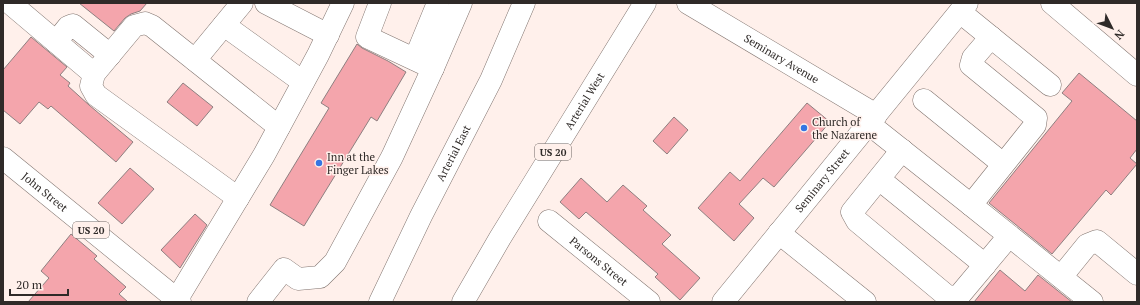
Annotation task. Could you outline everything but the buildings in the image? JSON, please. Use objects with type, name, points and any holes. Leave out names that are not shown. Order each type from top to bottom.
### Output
[{"type":"main road","points":[[10,3],[94,74]]},
{"type":"main road","points":[[195,60],[242,3]]},
{"type":"main road","points":[[266,3],[328,35]]},
{"type":"main road","points":[[178,301],[304,82],[343,3]]},
{"type":"main road","points":[[380,3],[367,37],[424,63]]},
{"type":"main road","points":[[263,300],[284,269],[298,279],[320,278],[335,262],[392,157],[424,63],[438,3]]},
{"type":"main road","points":[[424,63],[461,3]]},
{"type":"main road","name":"Arterial East","points":[[380,302],[421,216],[492,80],[524,3]]},
{"type":"main road","name":"Arterial West","points":[[463,302],[500,238],[644,3]]},
{"type":"main road","name":"Seminary Avenue","points":[[688,3],[872,119],[902,150],[1092,302]]},
{"type":"main road","points":[[1052,3],[1137,76]]},
{"type":"main road","points":[[964,7],[991,36],[1050,85]]},
{"type":"main road","name":"Seminary Street","points":[[723,302],[964,7]]},
{"type":"main road","points":[[238,198],[96,95],[91,86],[94,74],[134,26],[145,23],[152,26],[279,127]]},
{"type":"main road","points":[[56,42],[68,27],[73,25],[110,55]]},
{"type":"main road","points":[[224,25],[304,82]]},
{"type":"main road","points":[[971,205],[1035,125],[1036,118],[971,66],[972,58],[991,36]]},
{"type":"main road","points":[[924,100],[1003,164]]},
{"type":"main road","points":[[902,150],[852,212],[857,221],[947,296],[958,297],[1009,236]]},
{"type":"main road","name":"John Street","points":[[3,158],[178,301]]},
{"type":"main road","points":[[879,179],[985,266]]},
{"type":"main road","name":"Parsons Street","points":[[549,221],[648,302]]},
{"type":"main road","points":[[779,233],[842,295],[865,302]]},
{"type":"main road","points":[[1061,277],[1088,245],[1097,241],[1137,274]]},
{"type":"place","name":"Church of the Nazarene","points":[[804,128]]},
{"type":"place","name":"Inn at the Finger Lakes","points":[[319,163]]}]
